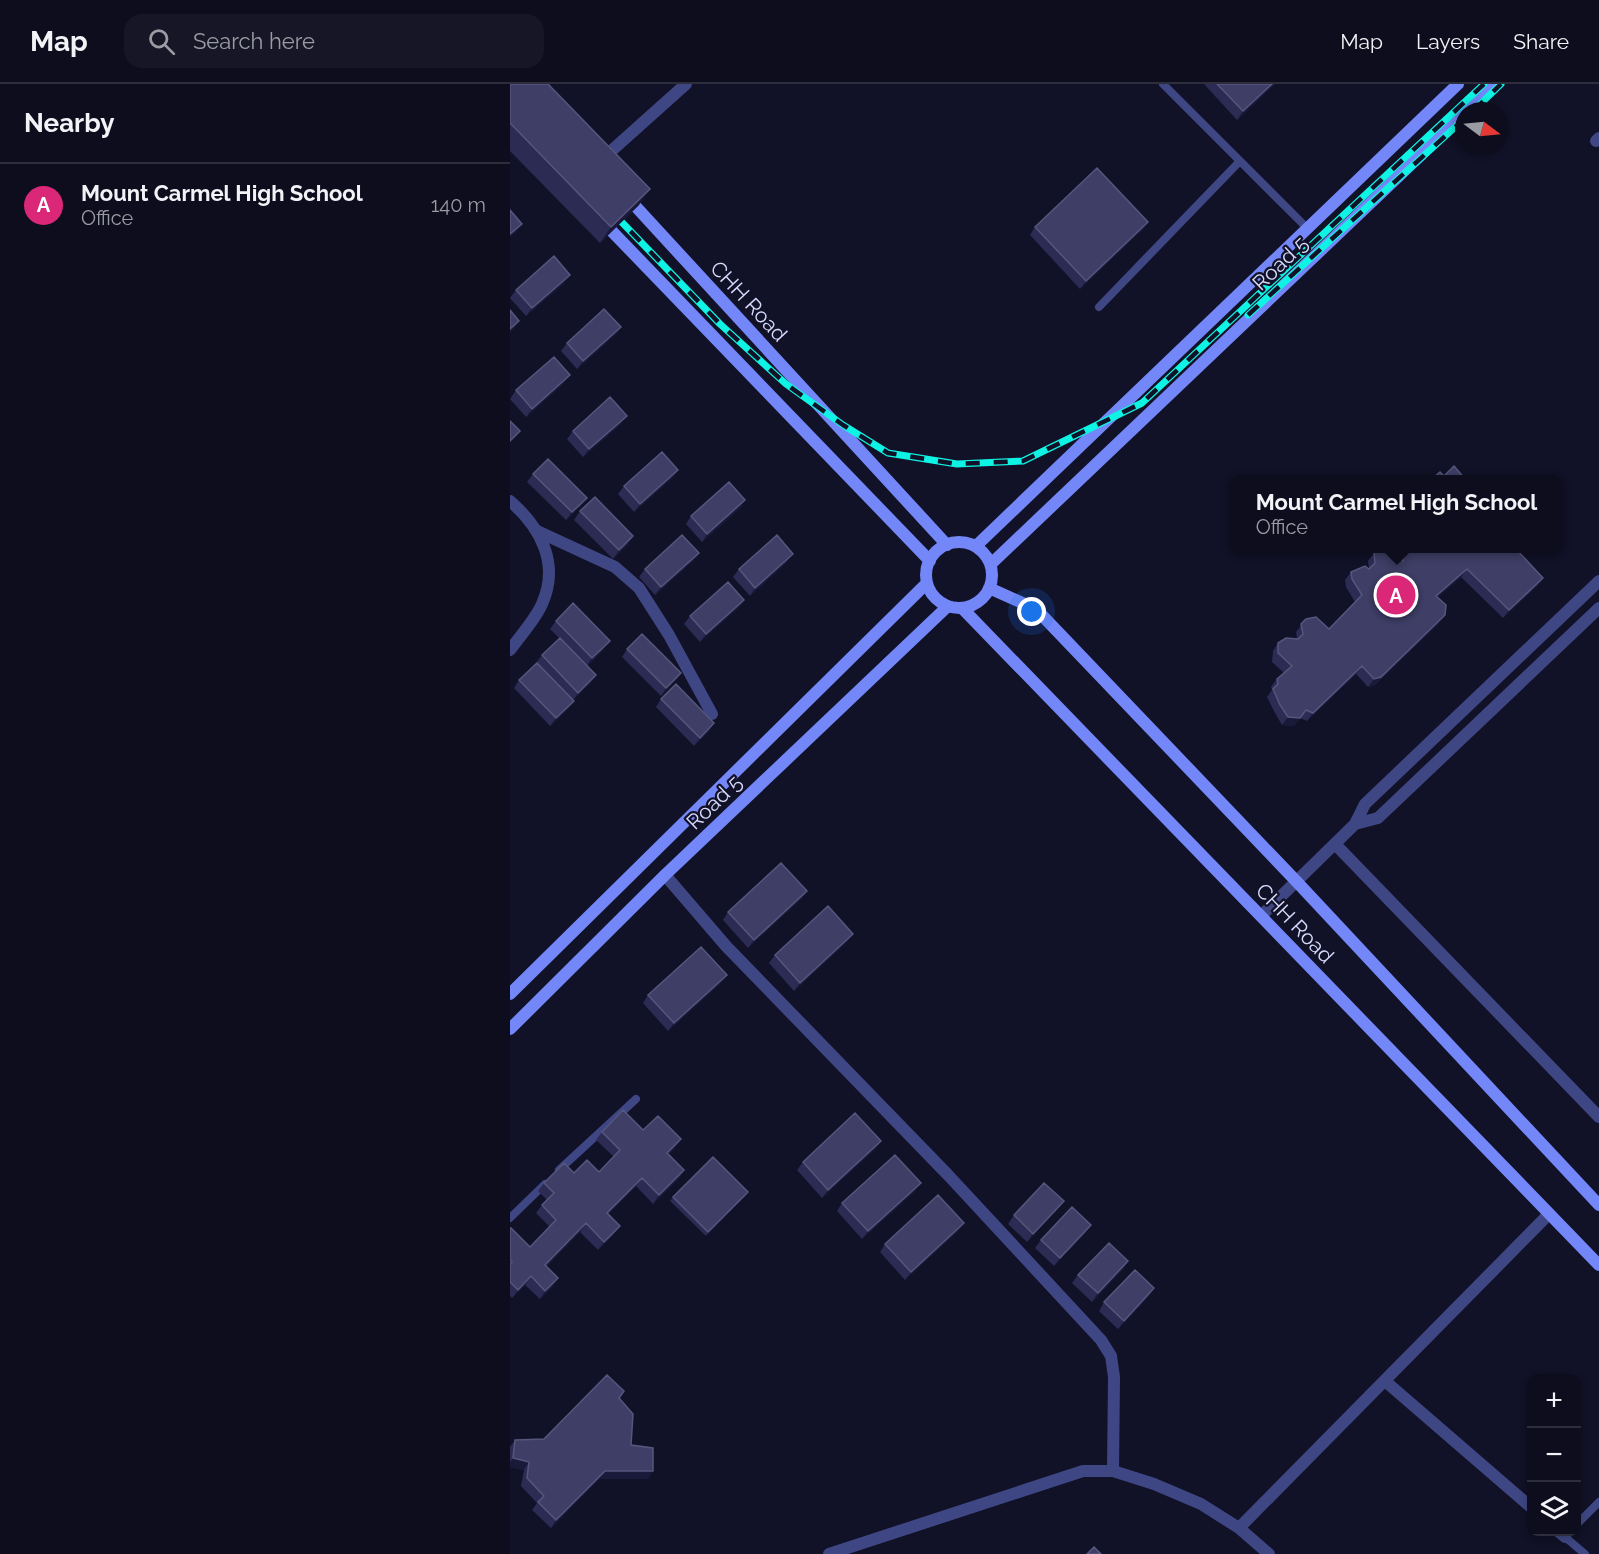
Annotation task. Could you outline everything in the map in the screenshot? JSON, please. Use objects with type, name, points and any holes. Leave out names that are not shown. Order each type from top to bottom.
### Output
[{"type":"street","points":[[597,164],[686,84]]},
{"type":"street","name":"Road 5","points":[[976,546],[1458,84]]},
{"type":"street","points":[[1477,102],[1496,84]]},
{"type":"street","name":"Road 5","points":[[991,564],[1455,123]]},
{"type":"street","name":"CHH Road","points":[[621,190],[947,545]]},
{"type":"street","points":[[593,212],[930,561]]},
{"type":"street","points":[[510,501],[524,513],[537,531],[548,555],[550,578],[542,605],[510,650]]},
{"type":"street","points":[[537,531],[615,567],[639,588],[669,635],[712,714]]},
{"type":"street","points":[[962,543],[976,546],[991,564],[992,580],[979,602],[962,608],[948,606],[938,601],[931,593],[926,572],[937,551],[947,545],[962,543]]},
{"type":"street","points":[[1261,916],[1355,824],[1365,804],[1599,581]]},
{"type":"street","name":"Road 5","points":[[510,994],[927,582]]},
{"type":"street","points":[[989,588],[1036,609],[1297,882],[1599,1205]]},
{"type":"street","name":"Road 5","points":[[510,1029],[665,875],[948,606]]},
{"type":"street","name":"CHH Road","points":[[962,608],[1599,1265]]},
{"type":"street","points":[[1355,824],[1378,818],[1599,608]]},
{"type":"street","points":[[1335,844],[1599,1118]]},
{"type":"street","points":[[665,875],[726,946],[949,1176],[1101,1340],[1111,1356],[1114,1377],[1113,1471]]},
{"type":"street","points":[[1239,1528],[1549,1214]]},
{"type":"street","points":[[1385,1382],[1527,1504]]},
{"type":"street","points":[[829,1554],[1083,1472],[1113,1471],[1154,1484],[1201,1504],[1239,1528],[1269,1554]]},
{"type":"lane","points":[[1163,84],[1308,229]]},
{"type":"lane","points":[[1099,307],[1240,161]]},
{"type":"lane","points":[[510,1218],[636,1099]]},
{"type":"lane","points":[[1581,1520],[1599,1502]]},
{"type":"lane","points":[[1568,1536],[1585,1554]]},
{"type":"building","points":[[510,84],[548,84],[650,189],[611,227],[510,123]]},
{"type":"building","points":[[1217,84],[1272,84],[1243,111]]},
{"type":"building","points":[[1097,168],[1148,222],[1086,281],[1035,227]]},
{"type":"building","points":[[510,210],[522,224],[510,234]]},
{"type":"building","points":[[554,256],[570,275],[532,308],[516,290]]},
{"type":"building","points":[[604,309],[621,327],[583,361],[567,343]]},
{"type":"building","points":[[510,310],[519,321],[510,329]]},
{"type":"building","points":[[554,357],[570,375],[532,409],[516,390]]},
{"type":"building","points":[[610,397],[627,416],[589,449],[573,431]]},
{"type":"building","points":[[510,421],[520,431],[510,441]]},
{"type":"building","points":[[662,452],[678,470],[640,504],[624,486]]},
{"type":"building","points":[[548,459],[587,498],[572,512],[533,474]]},
{"type":"building","points":[[1454,466],[1462,475],[1445,475]]},
{"type":"building","points":[[729,482],[745,500],[707,534],[691,516]]},
{"type":"building","points":[[595,497],[633,536],[619,550],[580,511]]},
{"type":"building","points":[[682,535],[699,553],[661,587],[645,569]]},
{"type":"building","points":[[777,535],[793,554],[755,588],[739,569]]},
{"type":"building","points":[[1374,553],[1395,553],[1403,561],[1405,553],[1520,553],[1543,578],[1509,610],[1467,569],[1436,596],[1446,605],[1445,615],[1381,677],[1374,679],[1362,666],[1313,713],[1306,710],[1300,718],[1288,717],[1273,689],[1278,684],[1277,679],[1292,666],[1278,653],[1278,643],[1286,638],[1298,639],[1303,634],[1301,624],[1306,619],[1316,617],[1329,629],[1362,595],[1352,579],[1351,572],[1365,566],[1369,569],[1375,563]]},
{"type":"building","points":[[728,582],[744,600],[706,634],[690,616]]},
{"type":"building","points":[[573,603],[610,641],[592,658],[556,621]]},
{"type":"building","points":[[642,634],[681,673],[666,688],[627,649]]},
{"type":"building","points":[[560,638],[596,675],[578,693],[542,655]]},
{"type":"building","points":[[537,663],[574,701],[556,718],[519,680]]},
{"type":"building","points":[[676,684],[714,723],[700,738],[661,699]]},
{"type":"building","points":[[781,863],[807,891],[754,940],[728,912]]},
{"type":"building","points":[[828,906],[853,934],[800,983],[775,955]]},
{"type":"building","points":[[701,947],[727,975],[674,1023],[648,995]]},
{"type":"building","points":[[623,1110],[643,1130],[658,1116],[681,1139],[667,1153],[684,1170],[659,1195],[642,1178],[607,1213],[620,1226],[604,1242],[586,1223],[545,1265],[558,1278],[545,1291],[531,1276],[518,1290],[510,1282],[512,1262],[510,1260],[510,1228],[530,1247],[556,1220],[542,1205],[554,1193],[544,1183],[564,1163],[574,1173],[587,1160],[599,1172],[620,1150],[602,1132]]},
{"type":"building","points":[[855,1113],[881,1141],[828,1190],[803,1162]]},
{"type":"building","points":[[895,1155],[921,1183],[868,1231],[842,1203]]},
{"type":"building","points":[[713,1157],[748,1192],[708,1232],[673,1197]]},
{"type":"building","points":[[1044,1183],[1064,1201],[1033,1234],[1014,1215]]},
{"type":"building","points":[[938,1195],[964,1223],[911,1272],[885,1244]]},
{"type":"building","points":[[1072,1207],[1091,1225],[1060,1258],[1041,1240]]},
{"type":"building","points":[[1109,1243],[1128,1261],[1098,1293],[1078,1275]]},
{"type":"building","points":[[1135,1270],[1154,1288],[1124,1321],[1104,1302]]},
{"type":"building","points":[[607,1375],[624,1391],[619,1398],[633,1414],[631,1445],[653,1448],[653,1471],[605,1471],[556,1520],[538,1502],[544,1496],[527,1478],[529,1462],[513,1458],[515,1440],[544,1439]]},
{"type":"building","points":[[1094,1547],[1101,1554],[1087,1554]]},
{"type":"railway","points":[[611,211],[720,324],[786,384],[843,425],[888,453],[957,464],[1023,461],[1142,403],[1484,84]]},
{"type":"railway","points":[[1482,102],[1501,84]]},
{"type":"railway","points":[[1248,315],[1455,127]]},
{"type":"place","name":"Mount Carmel High School","points":[[1396,595]]}]
